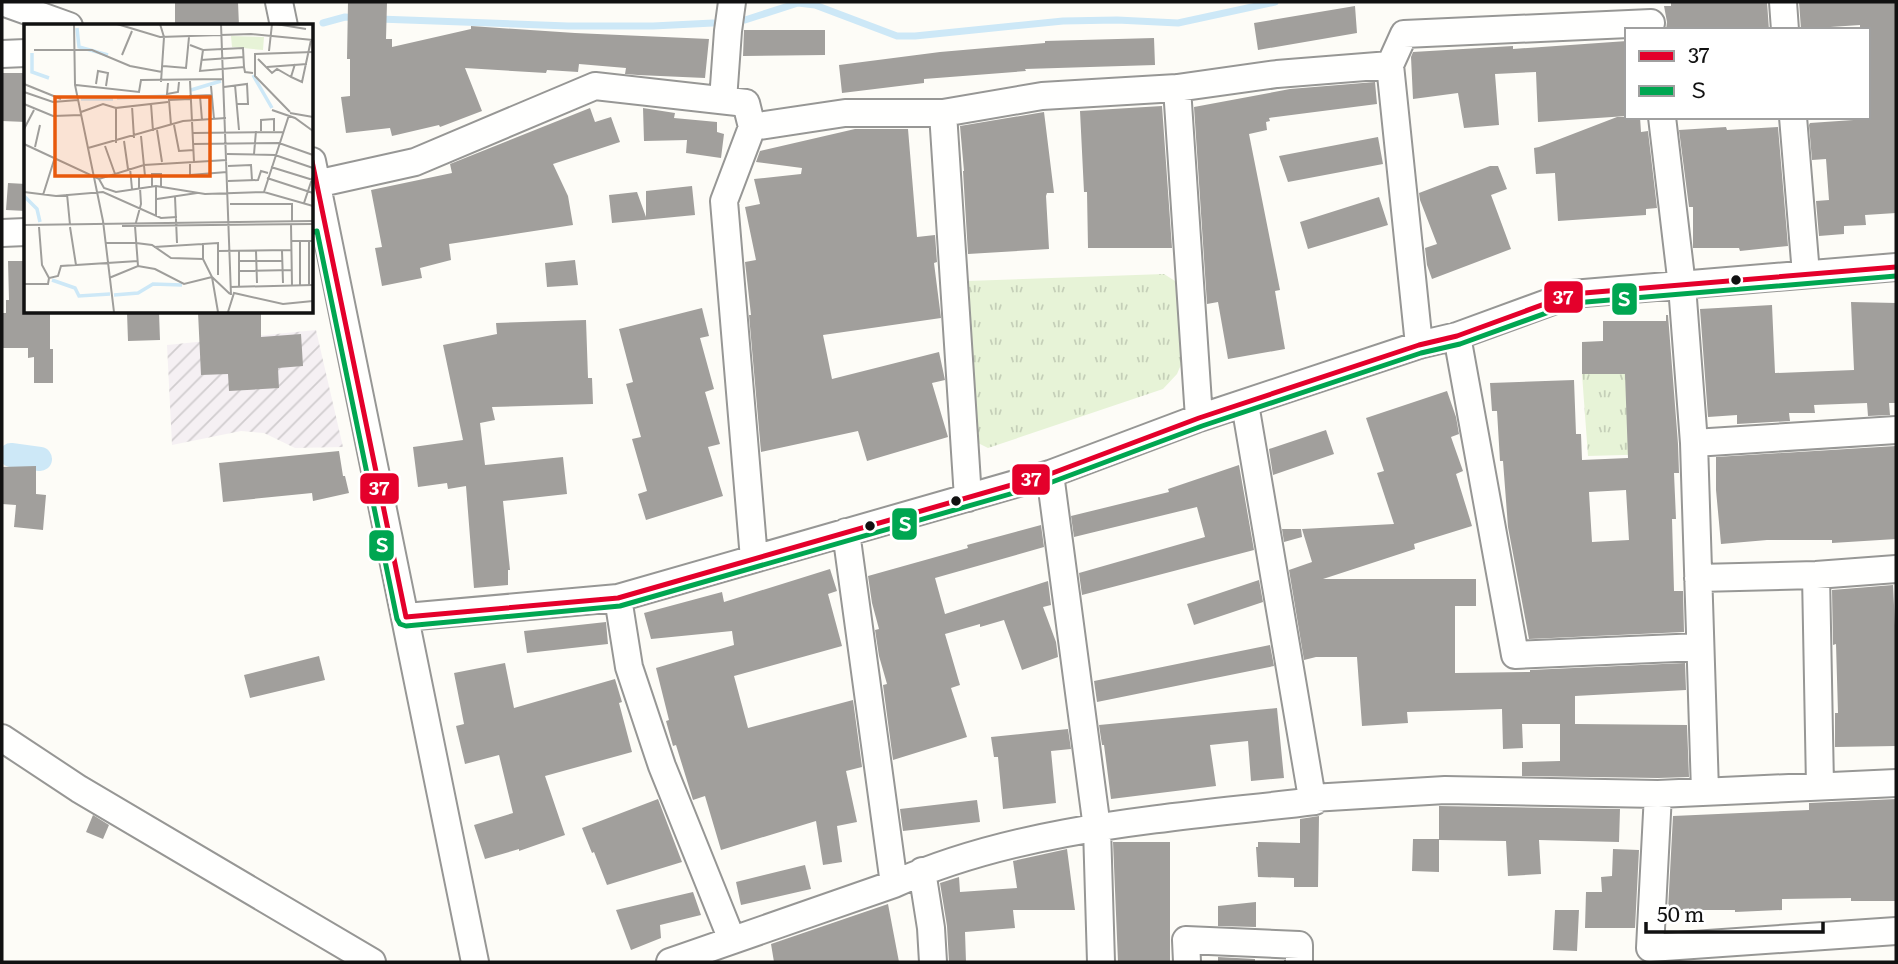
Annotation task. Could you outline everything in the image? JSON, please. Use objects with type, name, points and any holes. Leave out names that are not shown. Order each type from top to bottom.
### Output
[{"type":"street","points":[[2,2],[63,24]]},
{"type":"street","points":[[279,2],[284,24]]},
{"type":"street","points":[[723,100],[732,2]]},
{"type":"street","points":[[1783,2],[1786,28]]},
{"type":"street","points":[[1419,345],[1390,65],[1404,34],[1651,18]]},
{"type":"street","points":[[2,54],[24,53]]},
{"type":"street","points":[[752,127],[845,113],[943,113],[1042,96],[1177,88],[1278,74],[1390,65]]},
{"type":"street","points":[[475,962],[405,617],[318,222],[314,172],[415,162],[595,86],[746,103],[752,127],[724,201],[754,559]]},
{"type":"street","points":[[1177,88],[1199,418]]},
{"type":"street","points":[[943,113],[968,498]]},
{"type":"street","points":[[1662,119],[1682,286],[1694,443],[1705,792]]},
{"type":"street","points":[[1793,119],[1807,274]]},
{"type":"street","points":[[2,233],[24,232]]},
{"type":"street","points":[[405,617],[618,598],[1050,474],[1199,418],[1419,345],[1457,336],[1572,294],[1896,267]]},
{"type":"street","points":[[1457,336],[1515,655],[1700,647]]},
{"type":"street","points":[[670,962],[894,884],[922,871],[1013,843],[1097,828],[1315,801],[1312,798],[1245,404]]},
{"type":"street","points":[[1694,443],[1896,430]]},
{"type":"street","points":[[1050,474],[1097,828],[1101,962]]},
{"type":"street","points":[[846,532],[894,884]]},
{"type":"street","points":[[1698,578],[1816,575],[1896,569]]},
{"type":"street","points":[[1816,575],[1820,786]]},
{"type":"street","points":[[618,598],[629,667],[662,766],[732,940]]},
{"type":"street","points":[[2,738],[79,789],[372,962]]},
{"type":"street","points":[[1312,798],[1444,790],[1658,794],[1896,783]]},
{"type":"street","points":[[1658,794],[1650,948],[1896,931]]},
{"type":"street","points":[[922,871],[933,962]]},
{"type":"street","points":[[1186,962],[1186,940],[1299,945],[1299,962]]},
{"type":"shaded area","points":[[316,330],[343,447],[295,448],[264,433],[241,431],[172,445],[167,345]]},
{"type":"green space","points":[[1164,274],[1175,281],[1183,360],[1177,374],[1163,389],[988,448],[978,443],[967,281]]},
{"type":"green space","points":[[1621,364],[1659,454],[1588,456],[1582,374],[1620,374]]},
{"type":"building","points":[[175,2],[238,2],[239,24],[175,24]]},
{"type":"building","points":[[348,2],[387,2],[386,39],[392,39],[392,47],[471,29],[471,26],[709,39],[705,78],[625,74],[626,68],[579,64],[578,72],[547,70],[546,73],[465,68],[482,111],[440,127],[439,125],[392,136],[390,128],[346,133],[341,97],[350,96],[350,59],[347,59]]},
{"type":"building","points":[[1671,2],[1767,2],[1769,28],[1666,28],[1664,6],[1671,6]]},
{"type":"building","points":[[1799,2],[1895,2],[1896,213],[1865,215],[1866,225],[1844,226],[1844,234],[1819,236],[1816,201],[1829,200],[1826,159],[1812,160],[1809,125],[1870,119],[1870,28],[1860,28],[1860,25],[1801,28]]},
{"type":"building","points":[[1355,6],[1357,33],[1258,50],[1254,23]]},
{"type":"building","points":[[744,30],[825,30],[825,55],[743,56]]},
{"type":"building","points":[[1154,38],[1155,65],[1025,69],[1026,71],[924,79],[924,83],[842,93],[839,65],[1045,41]]},
{"type":"building","points":[[1625,41],[1625,116],[1538,122],[1536,72],[1495,74],[1499,125],[1464,128],[1458,93],[1413,99],[1413,52],[1513,46],[1513,49]]},
{"type":"building","points":[[2,73],[24,73],[24,122],[2,121]]},
{"type":"building","points":[[1375,82],[1377,104],[1269,118],[1270,121],[1266,122],[1267,130],[1249,134],[1280,290],[1275,291],[1285,349],[1228,359],[1218,302],[1207,304],[1194,107],[1290,89]]},
{"type":"building","points":[[1162,106],[1172,248],[1088,248],[1087,192],[1084,192],[1080,111]]},
{"type":"building","points":[[590,108],[595,122],[611,117],[620,142],[553,164],[568,196],[573,225],[449,244],[451,260],[420,268],[422,278],[382,286],[375,248],[382,247],[371,190],[452,173],[450,164]]},
{"type":"building","points":[[643,108],[675,113],[674,118],[717,122],[717,132],[724,134],[721,158],[686,153],[687,140],[644,141]]},
{"type":"building","points":[[1044,112],[1054,193],[1047,193],[1046,196],[1049,249],[968,254],[960,126]]},
{"type":"building","points":[[1617,117],[1640,119],[1641,132],[1648,131],[1657,208],[1646,209],[1646,215],[1558,221],[1555,173],[1536,174],[1534,148]]},
{"type":"building","points":[[1726,127],[1727,130],[1778,127],[1788,246],[1740,251],[1739,248],[1693,248],[1693,207],[1689,207],[1679,130]]},
{"type":"building","points":[[855,129],[908,129],[917,237],[935,235],[937,262],[934,263],[941,318],[823,335],[832,379],[939,352],[945,380],[932,383],[948,437],[867,461],[858,431],[761,452],[745,262],[756,260],[745,207],[760,204],[754,179],[801,174],[802,168],[756,162],[760,151]]},
{"type":"building","points":[[1378,137],[1383,164],[1288,182],[1279,156]]},
{"type":"building","points":[[1490,166],[1498,166],[1507,189],[1491,195],[1511,249],[1432,279],[1425,248],[1437,244],[1419,193]]},
{"type":"building","points":[[8,183],[24,184],[24,211],[6,210]]},
{"type":"building","points":[[692,186],[695,215],[612,223],[609,195],[637,192],[646,217],[646,191]]},
{"type":"building","points":[[1379,197],[1388,225],[1308,249],[1300,222]]},
{"type":"building","points":[[575,260],[578,285],[547,287],[545,263]]},
{"type":"building","points":[[8,261],[24,261],[24,313],[50,313],[53,383],[34,383],[34,357],[28,358],[28,348],[2,348],[2,313],[6,313],[6,300],[9,300]]},
{"type":"building","points":[[1851,302],[1896,303],[1896,403],[1889,403],[1890,415],[1868,416],[1867,403],[1814,405],[1815,413],[1789,413],[1790,421],[1737,424],[1737,415],[1708,417],[1700,309],[1772,305],[1775,373],[1854,370]]},
{"type":"building","points":[[702,308],[709,336],[700,338],[714,389],[705,392],[720,444],[708,447],[723,496],[646,520],[638,494],[647,491],[632,439],[641,437],[626,384],[633,382],[619,329]]},
{"type":"building","points":[[127,313],[159,313],[160,340],[128,341]]},
{"type":"building","points":[[198,313],[261,313],[261,337],[301,334],[303,366],[278,368],[279,388],[229,391],[228,374],[201,375]]},
{"type":"building","points":[[1668,315],[1679,473],[1674,473],[1676,519],[1672,519],[1674,591],[1683,591],[1684,632],[1529,639],[1508,527],[1497,411],[1492,411],[1490,383],[1574,380],[1576,434],[1581,434],[1582,460],[1628,458],[1625,374],[1582,374],[1582,342],[1603,341],[1603,321],[1666,321]],"holes":[[[1626,490],[1629,540],[1592,542],[1589,492]]]},
{"type":"building","points":[[586,320],[588,378],[592,378],[593,404],[492,407],[495,420],[480,423],[485,465],[563,457],[567,494],[503,501],[510,570],[508,585],[474,588],[466,486],[448,489],[447,483],[418,487],[413,447],[463,440],[443,345],[497,334],[496,323]]},
{"type":"building","points":[[1447,391],[1459,434],[1451,437],[1463,471],[1456,474],[1472,526],[1414,544],[1415,549],[1323,579],[1476,579],[1476,606],[1455,606],[1455,673],[1530,672],[1685,663],[1686,690],[1575,696],[1575,724],[1687,725],[1689,777],[1522,776],[1522,762],[1560,761],[1560,724],[1522,724],[1523,748],[1503,749],[1502,709],[1407,712],[1408,723],[1362,726],[1357,657],[1316,657],[1304,660],[1289,570],[1312,562],[1302,529],[1394,524],[1377,473],[1384,471],[1366,418]]},
{"type":"building","points":[[1326,430],[1334,454],[1273,475],[1269,449]]},
{"type":"building","points":[[1896,446],[1896,539],[1832,543],[1832,540],[1767,540],[1721,544],[1716,457]]},
{"type":"building","points":[[339,451],[349,493],[313,501],[312,493],[223,502],[219,463]]},
{"type":"building","points":[[1239,465],[1254,550],[1082,595],[1079,573],[1205,537],[1197,507],[1074,537],[1071,516],[1169,492],[1168,489]]},
{"type":"building","points":[[36,466],[36,494],[46,495],[43,530],[14,527],[16,505],[2,504],[2,467]]},
{"type":"building","points":[[1041,525],[1044,547],[935,578],[945,614],[1048,581],[1051,605],[1043,607],[1056,642],[1058,657],[1022,670],[1004,620],[945,634],[960,685],[951,688],[967,737],[893,760],[883,685],[887,684],[879,656],[875,630],[879,629],[868,576]]},
{"type":"building","points":[[1282,529],[1301,529],[1302,537],[1284,542]]},
{"type":"building","points":[[830,569],[837,591],[828,594],[842,646],[734,676],[748,728],[853,700],[862,767],[846,771],[857,822],[837,826],[842,862],[823,865],[816,821],[721,850],[705,796],[693,800],[676,745],[673,746],[656,668],[734,645],[732,631],[651,639],[644,613],[722,592],[724,602]]},
{"type":"building","points":[[1259,580],[1263,602],[1194,625],[1187,604]]},
{"type":"building","points":[[1893,585],[1896,746],[1835,747],[1835,713],[1838,713],[1832,590]]},
{"type":"building","points":[[606,622],[608,644],[527,653],[524,631]]},
{"type":"building","points":[[1270,645],[1274,666],[1097,702],[1094,681]]},
{"type":"building","points":[[319,656],[325,680],[250,698],[244,675]]},
{"type":"building","points":[[505,663],[514,708],[615,679],[632,752],[545,776],[565,835],[519,851],[485,859],[474,825],[513,813],[499,755],[465,764],[456,726],[464,724],[454,673]]},
{"type":"building","points":[[1277,708],[1284,778],[1251,781],[1248,741],[1210,745],[1216,786],[1111,799],[1099,725]]},
{"type":"building","points":[[1068,729],[1071,749],[1051,751],[1056,803],[1003,809],[998,757],[994,757],[991,737]]},
{"type":"building","points":[[658,799],[682,862],[607,885],[582,828]]},
{"type":"building","points":[[1896,799],[1896,901],[1851,901],[1851,898],[1782,899],[1782,910],[1668,910],[1673,816],[1809,810],[1809,803]]},
{"type":"building","points":[[977,800],[980,822],[903,831],[900,809]]},
{"type":"building","points":[[1439,806],[1620,809],[1619,842],[1539,840],[1541,874],[1508,876],[1506,841],[1439,840],[1439,872],[1412,871],[1413,839],[1439,839]]},
{"type":"building","points":[[93,815],[109,825],[103,839],[86,832]]},
{"type":"building","points":[[1319,816],[1318,887],[1294,887],[1294,878],[1258,877],[1258,842],[1300,843],[1300,819]]},
{"type":"building","points":[[1113,842],[1170,842],[1170,962],[1118,962]]},
{"type":"building","points":[[1067,849],[1075,910],[1013,910],[1015,928],[965,932],[966,962],[949,962],[940,883],[959,877],[960,892],[1017,888],[1013,861]]},
{"type":"building","points":[[1613,849],[1639,850],[1635,928],[1585,928],[1586,892],[1602,892],[1601,877],[1612,876]]},
{"type":"building","points":[[805,865],[811,889],[741,905],[736,882]]},
{"type":"building","points":[[693,892],[701,915],[660,925],[661,938],[631,950],[616,910]]},
{"type":"building","points":[[1256,902],[1256,927],[1218,926],[1218,906]]},
{"type":"building","points":[[888,904],[899,962],[774,962],[771,944]]},
{"type":"building","points":[[1555,910],[1579,910],[1577,951],[1553,950]]},
{"type":"building","points":[[1218,957],[1255,959],[1255,962],[1218,962]]},
{"type":"waterway","points":[[745,20],[798,3],[815,5],[897,36],[915,36],[1063,21],[1178,23],[1275,2]]},
{"type":"waterway","points":[[323,23],[345,17],[356,18]]},
{"type":"waterway","points":[[379,19],[568,26],[713,23]]},
{"type":"waterway","points":[[11,455],[40,459]]},
{"type":"transit line","name":"37","points":[[313,166],[406,617],[618,598],[1050,474],[1199,418],[1419,345],[1457,336],[1572,294],[1896,267]]},
{"type":"transit line","name":"Ｓ","points":[[313,232],[317,231],[397,619],[400,624],[406,626],[620,606],[1052,482],[1202,426],[1421,353],[1460,344],[1574,303],[1896,276]]}]
